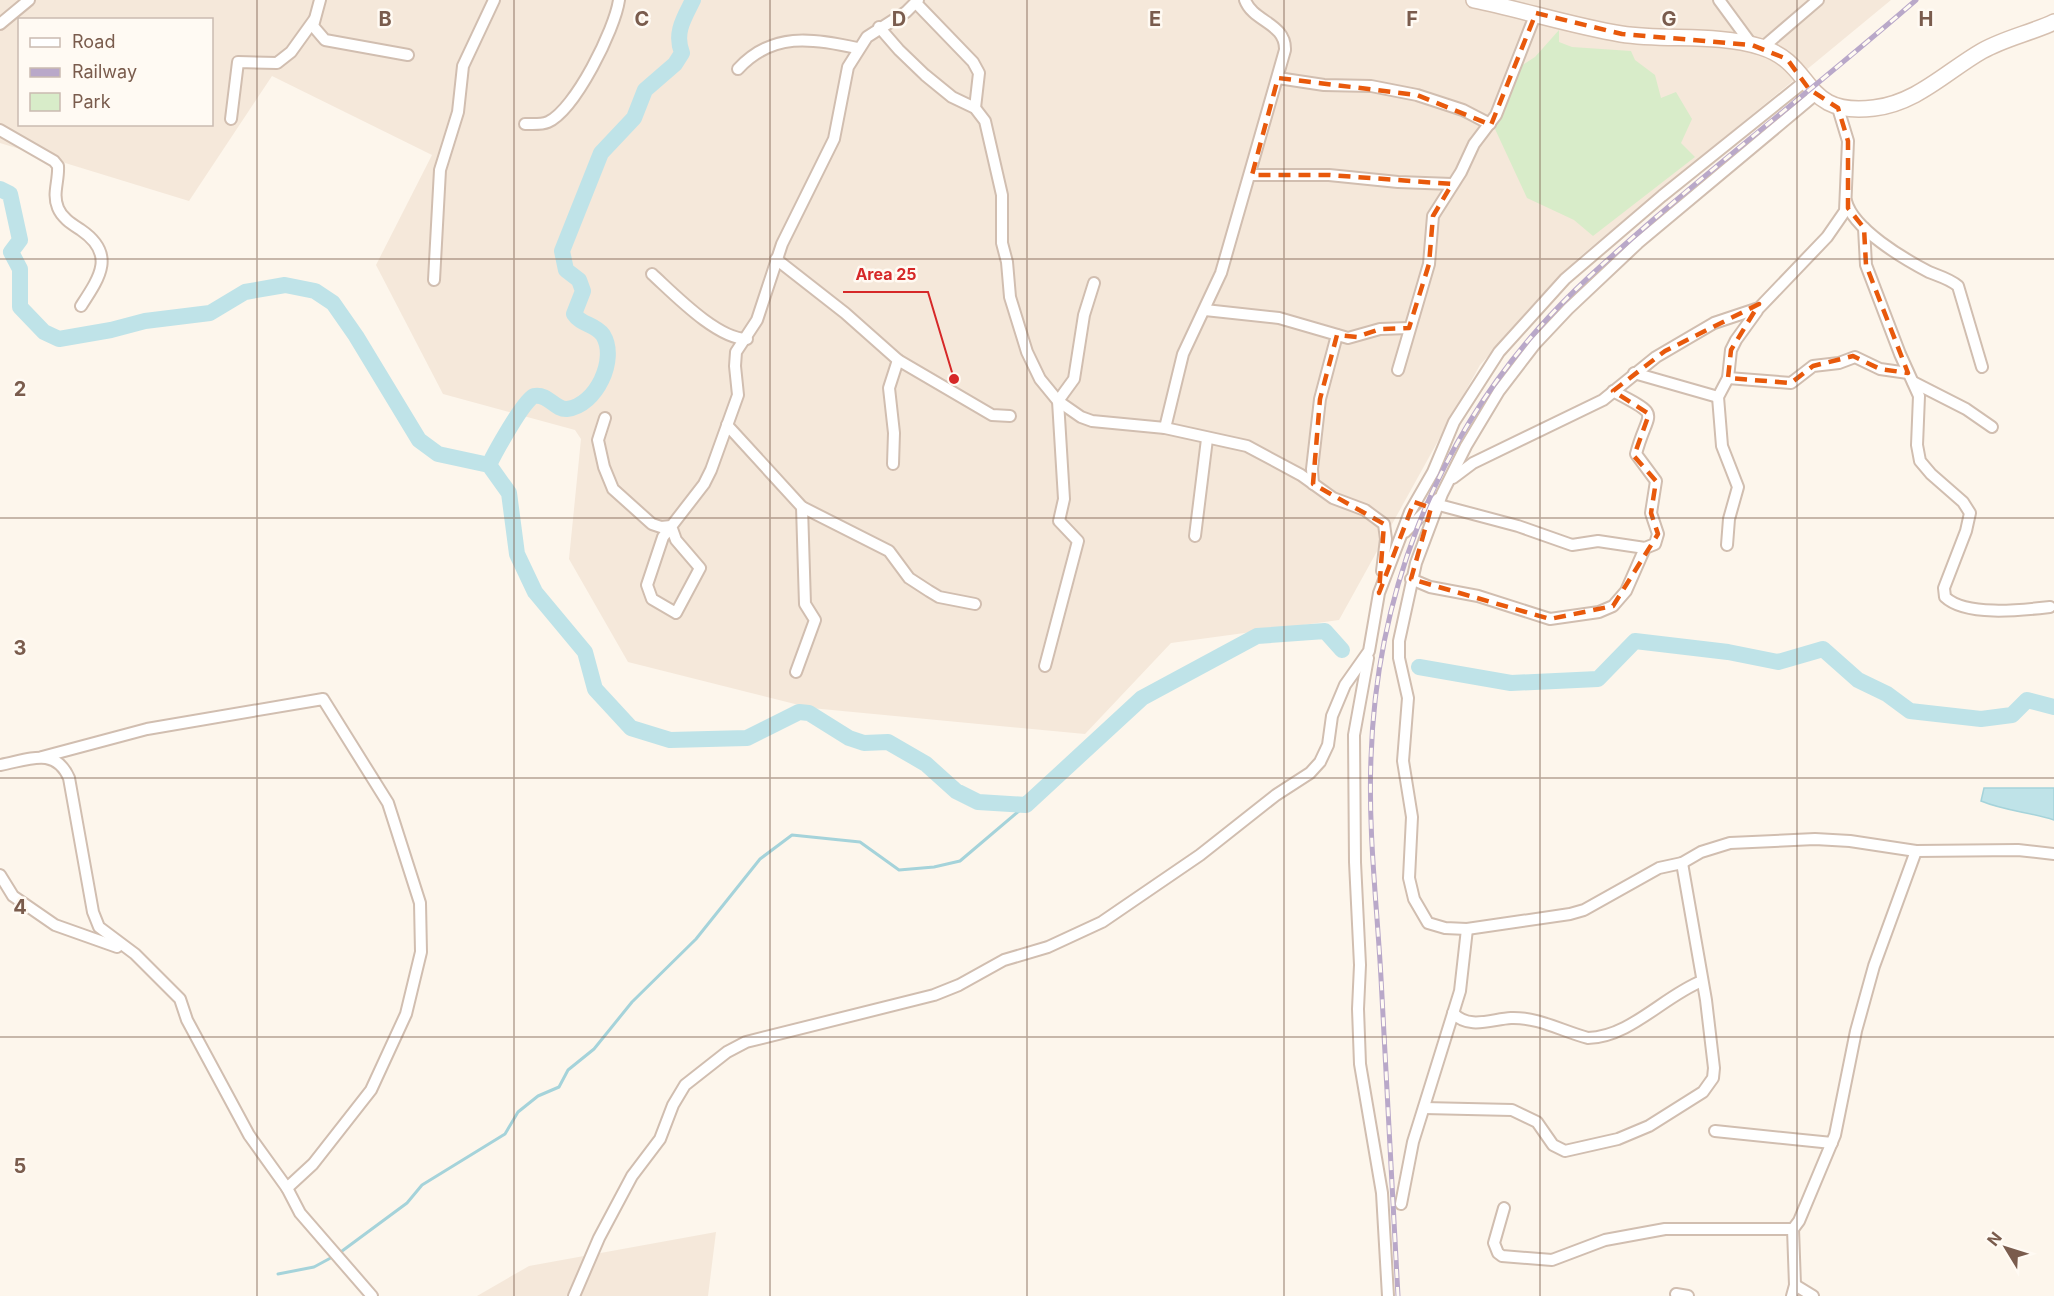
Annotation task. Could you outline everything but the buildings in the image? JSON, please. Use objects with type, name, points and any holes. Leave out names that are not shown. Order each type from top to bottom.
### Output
[{"type":"street","points":[[0,24],[29,0]]},
{"type":"street","points":[[231,119],[238,62],[277,63],[291,52],[314,20],[320,0]]},
{"type":"street","points":[[434,280],[440,170],[458,112],[463,66],[474,48],[494,0]]},
{"type":"street","points":[[525,124],[548,122],[567,105],[608,37],[616,18],[619,0]]},
{"type":"street","points":[[1165,428],[1183,354],[1219,281],[1252,175],[1285,50],[1283,38],[1275,28],[1253,12],[1245,0]]},
{"type":"street","points":[[1474,0],[1529,8],[1622,34],[1757,46],[1787,59],[1815,94],[1838,108],[1874,108],[1894,103],[1933,85],[1982,51],[2054,22]]},
{"type":"street","points":[[1719,0],[1757,46]]},
{"type":"street","points":[[1757,46],[1818,0]]},
{"type":"street","points":[[670,526],[676,540],[700,568],[676,613],[652,599],[647,585],[663,537],[670,526],[704,484],[738,395],[735,359],[758,320],[776,260],[796,212],[834,139],[848,67],[857,48],[879,27],[917,2],[973,62],[979,73],[975,108]]},
{"type":"street","points":[[1398,370],[1429,264],[1433,216],[1474,144],[1502,105],[1529,8]]},
{"type":"street","points":[[314,20],[315,32],[325,40],[408,55]]},
{"type":"street","points":[[879,27],[899,50],[934,83],[952,97],[975,108],[985,121],[1002,195],[1002,243],[1007,262],[1012,306],[1036,372],[1058,401],[1072,412],[1092,421],[1165,428],[1207,439],[1232,441],[1246,446],[1334,498],[1365,510],[1384,524],[1386,539],[1379,593],[1354,735],[1355,862],[1360,965],[1358,1008],[1360,1064],[1382,1193],[1388,1296]]},
{"type":"street","points":[[738,69],[752,56],[781,41],[803,40],[857,48]]},
{"type":"street","points":[[1278,78],[1324,85],[1371,86],[1417,95],[1463,110],[1490,124]]},
{"type":"street","points":[[1379,593],[1410,512],[1433,472],[1454,422],[1510,339],[1565,279],[1662,195],[1804,82]]},
{"type":"street","points":[[1815,94],[1630,250],[1568,309],[1535,344],[1499,391],[1466,446],[1448,482],[1412,579],[1403,618],[1399,658],[1408,698],[1402,761],[1412,817],[1409,878],[1414,899],[1428,923],[1467,929],[1584,910],[1659,868],[1683,863],[1701,852],[1730,843],[1796,838],[1850,841],[1916,851],[2018,850],[2054,854]]},
{"type":"street","points":[[1727,545],[1729,519],[1738,487],[1722,447],[1718,397],[1728,378],[1731,350],[1759,308],[1834,229],[1845,211],[1848,141],[1838,108]]},
{"type":"street","points":[[0,130],[54,161],[58,166],[55,201],[58,210],[64,218],[94,240],[100,250],[103,262],[99,274],[81,306]]},
{"type":"street","points":[[1252,175],[1329,175],[1452,184]]},
{"type":"street","points":[[1846,200],[1851,214],[1864,228],[1914,263],[1958,286],[1982,367]]},
{"type":"street","points":[[1864,228],[1866,265],[1920,403],[1917,445],[1920,461],[1931,474],[1963,502],[1970,513],[1966,531],[1944,588],[1945,597],[1952,602],[2004,611],[2050,607]]},
{"type":"street","points":[[776,260],[845,313],[898,360],[992,415],[1010,416]]},
{"type":"street","points":[[652,274],[703,318],[733,337],[747,339]]},
{"type":"street","points":[[1045,666],[1078,541],[1059,521],[1064,499],[1058,401],[1074,379],[1084,315],[1094,283]]},
{"type":"street","points":[[1448,482],[1473,463],[1602,400],[1665,351],[1714,323],[1759,308]]},
{"type":"street","points":[[1205,310],[1279,318],[1337,335],[1357,337],[1380,329],[1410,328]]},
{"type":"street","points":[[1313,484],[1312,469],[1320,399],[1337,335]]},
{"type":"street","points":[[1728,378],[1791,383],[1813,366],[1839,363],[1855,357],[1880,369],[1911,378],[1966,409],[1992,427]]},
{"type":"street","points":[[892,464],[894,433],[889,388],[898,360]]},
{"type":"street","points":[[1634,373],[1718,397]]},
{"type":"street","points":[[1412,579],[1430,587],[1478,596],[1550,619],[1599,612],[1613,606],[1626,591],[1645,548],[1658,539],[1651,513],[1656,481],[1636,454],[1650,419],[1642,407],[1613,391]]},
{"type":"street","points":[[606,418],[598,440],[604,467],[613,489],[652,524],[661,527],[670,526]]},
{"type":"street","points":[[727,425],[802,507],[889,551],[909,578],[939,597],[975,604]]},
{"type":"street","points":[[1195,536],[1207,439]]},
{"type":"street","points":[[1401,536],[1441,500]]},
{"type":"street","points":[[1441,500],[1572,545],[1606,542],[1645,548]]},
{"type":"street","points":[[796,672],[815,620],[805,604],[802,507]]},
{"type":"street","points":[[574,1296],[589,1258],[632,1176],[660,1139],[676,1100],[686,1085],[699,1073],[746,1042],[934,995],[959,985],[1004,960],[1048,947],[1102,922],[1200,855],[1276,795],[1310,773],[1320,762],[1328,745],[1332,716],[1345,685],[1369,651]]},
{"type":"street","points":[[0,765],[42,757],[147,729],[322,699],[388,803],[420,903],[421,952],[406,1014],[371,1090],[313,1164],[287,1188]]},
{"type":"street","points":[[42,757],[56,760],[64,767],[69,778],[95,921],[104,932],[143,962],[180,999],[187,1020],[249,1135],[287,1188],[300,1213],[372,1296]]},
{"type":"street","points":[[1504,1208],[1494,1243],[1498,1253],[1539,1260],[1552,1260],[1605,1240],[1665,1229],[1793,1228],[1800,1221],[1832,1143],[1874,966],[1916,851]]},
{"type":"street","points":[[1424,1108],[1512,1110],[1537,1122],[1553,1145],[1565,1151],[1618,1139],[1649,1126],[1703,1092],[1713,1078],[1714,1068],[1683,863]]},
{"type":"street","points":[[0,875],[13,896],[55,925],[105,941],[143,962]]},
{"type":"street","points":[[1401,1204],[1413,1142],[1460,991],[1467,929]]},
{"type":"street","points":[[1453,1013],[1465,1021],[1474,1023],[1524,1018],[1588,1038],[1598,1038],[1636,1021],[1685,987],[1702,981]]},
{"type":"street","points":[[1714,1131],[1832,1143]]},
{"type":"street","points":[[1793,1228],[1793,1290],[1814,1296]]},
{"type":"highlighted area","points":[[1536,13],[1622,34],[1752,45],[1787,59],[1809,89],[1838,108],[1848,141],[1848,208],[1864,228],[1866,265],[1908,373],[1880,369],[1853,356],[1813,366],[1791,383],[1728,378],[1731,350],[1759,304],[1665,351],[1613,391],[1649,414],[1634,456],[1656,481],[1651,513],[1658,534],[1613,606],[1550,619],[1411,579],[1431,508],[1414,502],[1379,593],[1384,524],[1313,484],[1320,399],[1337,335],[1357,337],[1380,329],[1409,328],[1429,264],[1433,216],[1452,184],[1329,175],[1252,175],[1278,78],[1417,95],[1491,125]]},
{"type":"shaded area","points":[[0,0],[1891,0],[1578,258],[1480,365],[1339,620],[1171,643],[1085,734],[811,708],[628,662],[569,559],[581,439],[575,430],[443,394],[376,265],[432,155],[272,76],[189,201],[0,143]]},
{"type":"shaded area","points":[[716,1232],[708,1296],[477,1296],[529,1266]]},
{"type":"green space","points":[[1559,30],[1559,42],[1572,47],[1631,51],[1635,60],[1655,75],[1661,98],[1676,92],[1692,119],[1681,143],[1695,157],[1593,236],[1574,220],[1527,198],[1495,129],[1521,66],[1535,57]]},
{"type":"water","points":[[1984,788],[2054,788],[2054,820],[1981,801]]},
{"type":"waterway","points":[[489,465],[510,427],[530,399],[534,396],[543,397],[567,409],[587,400],[602,380],[608,356],[607,345],[600,331],[574,314],[583,291],[579,280],[566,270],[562,251],[601,153],[634,118],[645,90],[675,64],[682,53],[680,32],[683,19],[693,0]]},
{"type":"waterway","points":[[0,189],[10,194],[20,240],[11,252],[20,269],[20,307],[44,332],[59,339],[111,330],[145,321],[210,313],[245,292],[285,285],[315,291],[333,303],[356,336],[419,440],[438,454],[489,465],[509,493],[517,554],[535,592],[585,652],[595,689],[631,728],[670,740],[747,738],[799,712],[809,713],[849,738],[864,743],[888,742],[926,764],[956,791],[978,802],[1026,805],[1142,698],[1257,636],[1325,631],[1342,650]]},
{"type":"waterway","points":[[1419,667],[1511,683],[1598,679],[1635,641],[1728,652],[1778,662],[1823,649],[1858,680],[1887,694],[1910,711],[1981,719],[2012,715],[2027,700],[2054,707]]},
{"type":"waterway","points":[[278,1274],[314,1267],[338,1254],[407,1203],[422,1185],[505,1134],[518,1112],[538,1096],[559,1087],[568,1070],[594,1049],[632,1002],[696,939],[760,859],[792,835],[860,842],[899,870],[934,867],[960,861],[1026,805]]},
{"type":"railway","points":[[1398,1296],[1370,785],[1375,699],[1384,641],[1398,584],[1417,528],[1440,475],[1468,424],[1501,375],[1551,314],[1654,219],[1916,0]]},
{"type":"place","name":"Area 25","points":[[954,379]]}]
